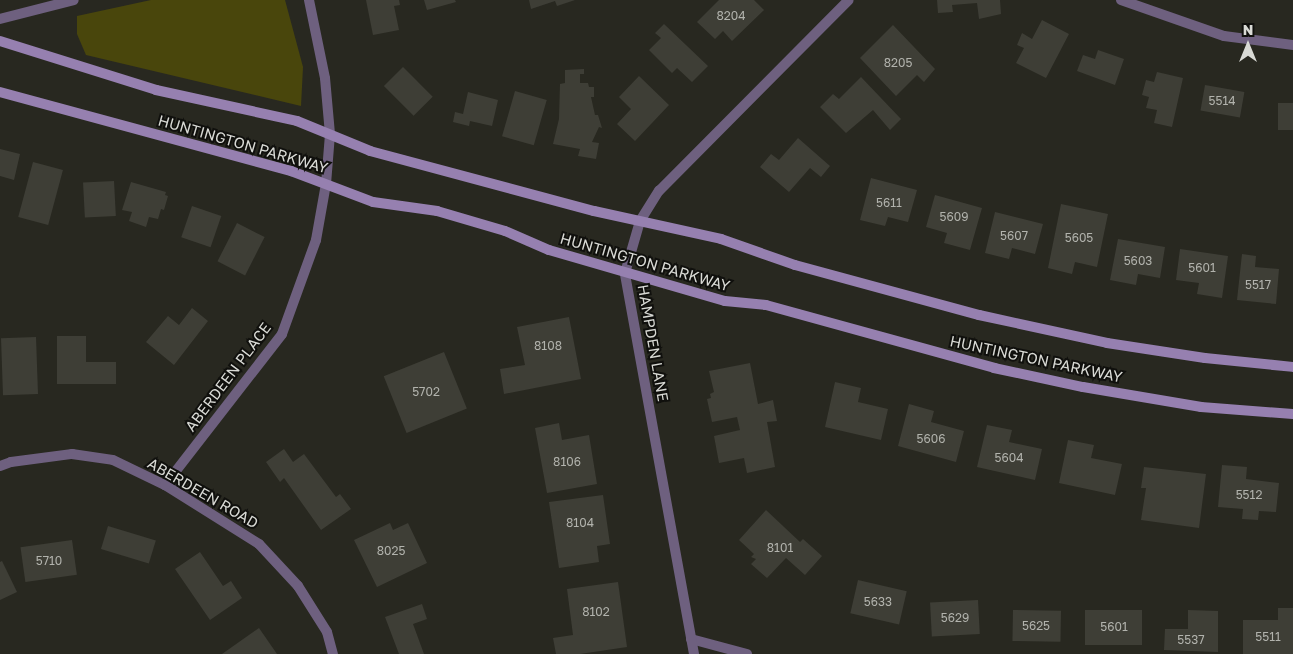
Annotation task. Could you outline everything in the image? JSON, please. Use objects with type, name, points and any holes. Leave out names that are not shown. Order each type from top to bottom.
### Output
[{"type":"street","points":[[0,19],[74,0]]},
{"type":"street","name":"ABERDEEN PLACE","points":[[165,485],[282,334],[316,240],[326,184],[330,134],[325,78],[309,0]]},
{"type":"street","name":"HAMPDEN LANE","points":[[694,654],[625,273],[640,221],[659,191],[849,0]]},
{"type":"street","points":[[1121,0],[1224,36],[1293,44]]},
{"type":"street","name":"HUNTINGTON PARKWAY","points":[[0,41],[156,90],[297,121],[370,150],[594,211],[721,238],[794,266],[997,319],[1106,343],[1205,358],[1293,367]]},
{"type":"street","name":"HUNTINGTON PARKWAY","points":[[0,92],[291,171],[373,202],[430,210],[505,231],[549,250],[725,301],[766,305],[994,368],[1083,387],[1201,406],[1293,414]]},
{"type":"street","name":"ABERDEEN ROAD","points":[[0,466],[11,462],[72,454],[113,460],[165,485],[259,544],[298,586],[327,632],[333,654]]},
{"type":"street","points":[[691,640],[748,654]]},
{"type":"shaded area","points":[[151,0],[285,0],[303,67],[301,106],[86,55],[77,34],[77,16]]},
{"type":"building","points":[[366,0],[399,0],[400,5],[394,6],[399,30],[373,35]]},
{"type":"building","points":[[424,0],[455,0],[456,2],[427,10]]},
{"type":"building","points":[[529,0],[575,0],[557,6],[555,1],[531,9]]},
{"type":"building","points":[[719,0],[754,0],[764,10],[732,41],[723,31],[715,39],[697,22]]},
{"type":"building","points":[[937,0],[1000,0],[1001,14],[979,19],[977,3],[952,5],[953,12],[938,13]]},
{"type":"building","points":[[1042,20],[1069,34],[1046,78],[1016,63],[1024,48],[1017,45],[1022,33],[1032,39]]},
{"type":"building","points":[[664,24],[708,66],[692,82],[677,68],[672,73],[649,50],[661,38],[655,33]]},
{"type":"building","points":[[893,25],[935,69],[924,82],[917,75],[896,96],[860,58]]},
{"type":"building","points":[[1098,50],[1124,59],[1115,85],[1077,71],[1083,55],[1095,59]]},
{"type":"building","points":[[403,67],[433,97],[414,116],[384,86]]},
{"type":"building","points":[[584,69],[584,74],[580,74],[580,83],[588,83],[589,87],[594,87],[594,97],[591,97],[595,115],[598,115],[602,128],[599,127],[592,142],[599,143],[596,159],[578,156],[580,149],[553,144],[559,119],[560,84],[565,83],[565,70]]},
{"type":"building","points":[[1157,72],[1183,78],[1172,127],[1154,123],[1157,110],[1146,108],[1149,97],[1142,95],[1146,80],[1154,82]]},
{"type":"building","points":[[639,76],[669,105],[635,141],[617,124],[631,109],[619,97]]},
{"type":"building","points":[[861,77],[901,119],[890,130],[873,110],[846,133],[820,107],[833,94],[839,99]]},
{"type":"building","points":[[1205,85],[1244,92],[1240,118],[1200,111]]},
{"type":"building","points":[[515,91],[547,100],[534,145],[502,136]]},
{"type":"building","points":[[468,92],[498,100],[492,126],[470,121],[469,126],[453,122],[455,112],[463,114]]},
{"type":"building","points":[[1278,103],[1293,103],[1293,130],[1278,130]]},
{"type":"building","points":[[798,138],[830,166],[821,177],[810,168],[789,192],[760,167],[771,154],[779,160]]},
{"type":"building","points":[[0,149],[20,154],[14,180],[0,176]]},
{"type":"building","points":[[33,162],[63,170],[48,225],[18,217]]},
{"type":"building","points":[[871,178],[917,190],[908,222],[888,217],[885,226],[860,220]]},
{"type":"building","points":[[114,181],[116,216],[85,218],[83,183]]},
{"type":"building","points":[[131,182],[166,192],[165,195],[168,196],[164,210],[161,209],[158,219],[149,217],[146,227],[129,221],[132,212],[122,210]]},
{"type":"building","points":[[935,195],[982,208],[970,250],[944,243],[947,233],[926,227]]},
{"type":"building","points":[[1061,204],[1108,214],[1097,267],[1075,262],[1072,274],[1048,268]]},
{"type":"building","points":[[192,206],[221,216],[211,247],[181,237]]},
{"type":"building","points":[[995,212],[1043,224],[1035,254],[1012,248],[1009,259],[985,253]]},
{"type":"building","points":[[237,223],[265,237],[245,275],[217,261]]},
{"type":"building","points":[[1118,239],[1165,247],[1160,278],[1138,274],[1136,285],[1110,280]]},
{"type":"building","points":[[1180,249],[1228,256],[1222,298],[1197,294],[1199,283],[1176,280]]},
{"type":"building","points":[[1242,254],[1256,256],[1255,267],[1279,269],[1276,304],[1237,300]]},
{"type":"building","points":[[192,308],[208,321],[174,365],[146,342],[168,316],[179,325]]},
{"type":"building","points":[[569,317],[581,379],[504,394],[500,369],[525,365],[517,327]]},
{"type":"building","points":[[57,336],[86,336],[86,362],[116,362],[116,384],[57,384]]},
{"type":"building","points":[[36,337],[38,394],[3,395],[1,338]]},
{"type":"building","points":[[444,352],[467,409],[407,433],[384,376]]},
{"type":"building","points":[[750,363],[758,404],[773,400],[777,421],[767,422],[775,467],[747,473],[744,458],[719,463],[714,436],[740,430],[737,417],[712,422],[707,399],[711,398],[710,394],[714,392],[709,371]]},
{"type":"building","points":[[835,382],[861,388],[858,402],[888,409],[881,440],[825,427]]},
{"type":"building","points":[[909,404],[934,411],[931,422],[964,431],[956,462],[898,446]]},
{"type":"building","points":[[559,423],[562,440],[589,435],[597,484],[547,493],[535,428]]},
{"type":"building","points":[[987,425],[1012,430],[1009,442],[1042,449],[1035,480],[977,467]]},
{"type":"building","points":[[1068,440],[1094,445],[1091,458],[1122,464],[1115,495],[1059,483]]},
{"type":"building","points":[[284,449],[293,462],[304,454],[336,497],[340,494],[351,509],[321,530],[284,478],[280,482],[266,462]]},
{"type":"building","points":[[1222,465],[1247,467],[1246,479],[1279,483],[1276,512],[1259,511],[1258,520],[1242,519],[1243,509],[1218,507]]},
{"type":"building","points":[[1144,467],[1206,474],[1199,528],[1141,520],[1146,488],[1141,488]]},
{"type":"building","points":[[603,495],[610,544],[597,546],[599,562],[559,568],[549,502]]},
{"type":"building","points":[[766,510],[800,542],[803,539],[822,556],[805,575],[786,558],[767,578],[751,564],[756,559],[751,557],[754,554],[739,540]]},
{"type":"building","points":[[390,523],[393,530],[408,523],[427,563],[377,587],[354,540]]},
{"type":"building","points":[[108,526],[156,541],[149,564],[101,549]]},
{"type":"building","points":[[72,540],[77,575],[25,582],[21,547]]},
{"type":"building","points":[[200,552],[223,586],[231,581],[242,598],[210,620],[175,569]]},
{"type":"building","points":[[2,561],[17,592],[0,600],[0,562]]},
{"type":"building","points":[[858,580],[907,591],[899,624],[850,613]]},
{"type":"building","points":[[618,582],[627,647],[580,654],[556,654],[553,638],[573,635],[567,589]]},
{"type":"building","points":[[978,600],[980,634],[932,636],[930,603]]},
{"type":"building","points":[[422,604],[427,619],[413,624],[424,654],[399,654],[385,617]]},
{"type":"building","points":[[1278,608],[1293,608],[1293,654],[1243,654],[1243,620],[1278,620]]},
{"type":"building","points":[[1013,610],[1061,611],[1060,642],[1012,641]]},
{"type":"building","points":[[1085,610],[1142,610],[1142,645],[1085,645]]},
{"type":"building","points":[[1188,610],[1218,611],[1218,652],[1164,650],[1165,629],[1188,629]]},
{"type":"building","points":[[259,628],[277,654],[222,654]]}]
